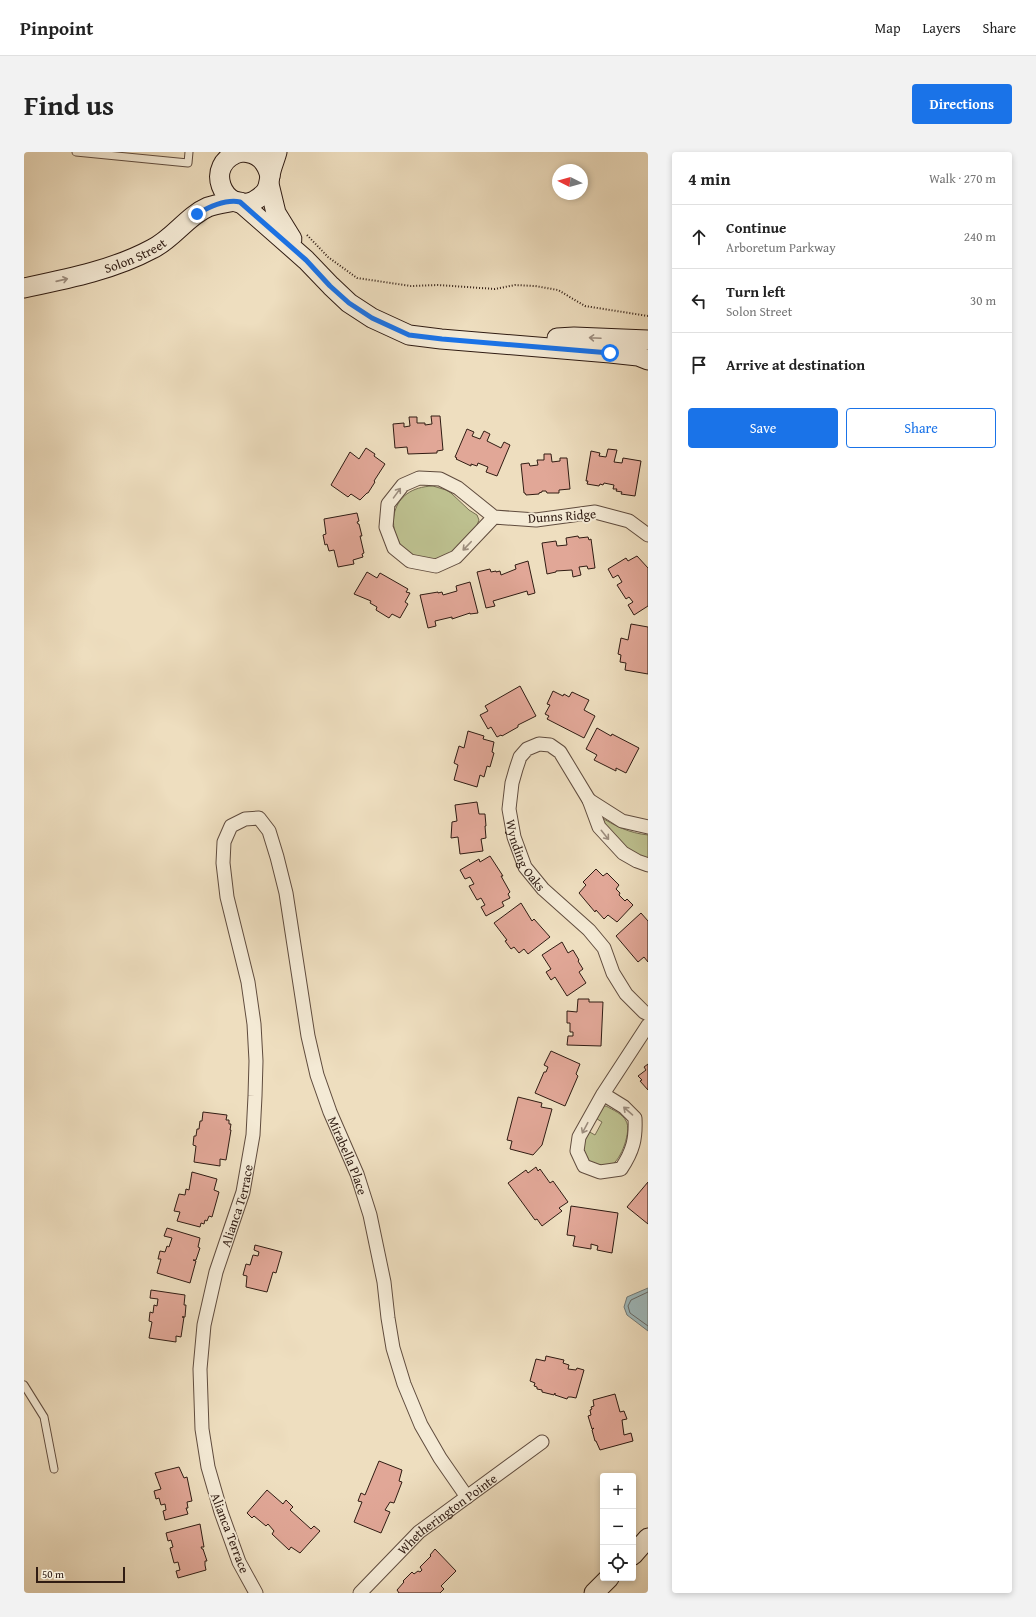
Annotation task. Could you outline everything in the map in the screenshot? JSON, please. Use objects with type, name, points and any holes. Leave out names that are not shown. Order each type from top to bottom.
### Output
[{"type":"street","name":"Solon Street","points":[[24,288],[82,275],[116,265],[153,249],[202,210],[218,204],[237,202],[247,203],[260,198],[266,192],[277,152]]},
{"type":"street","points":[[306,260],[276,213],[268,168],[264,161],[257,155],[239,153],[226,159],[221,166],[219,178],[222,190],[228,197],[237,202],[261,221],[306,260],[343,298],[372,318],[409,335],[610,353],[638,356],[648,360]]},
{"type":"street","points":[[153,249],[168,244],[200,225],[226,215],[247,215],[261,221]]},
{"type":"street","points":[[442,339],[544,339],[574,337],[648,340]]},
{"type":"street","points":[[419,478],[440,478],[458,488],[494,517],[456,557],[436,566],[410,562],[394,548],[386,527],[388,504],[403,485],[419,478]]},
{"type":"street","name":"Dunns Ridge","points":[[494,517],[536,520],[594,512],[629,521],[648,535]]},
{"type":"street","name":"Wynding Oaks","points":[[648,865],[623,853],[599,827],[589,800],[560,752],[550,745],[538,744],[527,750],[520,757],[512,783],[509,809],[514,838],[525,866],[533,878],[557,902],[589,930],[604,948],[613,973],[626,994],[644,1012],[648,1014]]},
{"type":"street","name":"Wynding Oaks","points":[[589,800],[622,821],[648,827]]},
{"type":"street","name":"Mirabella Place","points":[[245,819],[259,818],[270,831],[278,857],[286,893],[308,1036],[317,1075],[330,1112],[357,1174],[370,1216],[384,1282],[393,1348],[404,1384],[421,1425],[440,1458],[467,1497]]},
{"type":"street","name":"Alianca Terrace","points":[[245,819],[231,826],[224,842],[223,863],[227,897],[248,982],[254,1024],[256,1062],[253,1135],[243,1192],[214,1280],[204,1325],[200,1369],[202,1429],[208,1467],[238,1562],[256,1593]]},
{"type":"street","points":[[603,1094],[624,1107],[635,1118],[636,1134],[630,1156],[621,1169],[600,1172],[584,1166],[577,1151],[580,1137],[603,1094],[648,1025]]},
{"type":"street","name":"Whetherington Pointe","points":[[360,1593],[419,1532],[542,1442]]},
{"type":"street","points":[[636,1552],[648,1538]]},
{"type":"street","points":[[594,1593],[606,1581]]},
{"type":"lane","points":[[76,152],[188,163],[189,152]]},
{"type":"lane","points":[[24,1385],[44,1417],[54,1469]]},
{"type":"path","points":[[306,234],[328,257],[357,278],[411,286],[438,285],[495,289],[515,286],[535,286],[558,290],[584,306],[648,316]]},
{"type":"green space","points":[[433,486],[451,493],[469,510],[477,515],[479,520],[477,525],[456,550],[447,556],[428,560],[412,556],[401,545],[395,531],[394,516],[400,501],[412,491]]},
{"type":"green space","points":[[599,816],[622,828],[635,833],[648,835],[648,860],[639,857],[615,841]]},
{"type":"green space","points":[[606,1106],[618,1112],[625,1119],[628,1131],[627,1138],[622,1152],[615,1162],[609,1166],[595,1167],[583,1157],[582,1138],[586,1130],[595,1135],[602,1122],[594,1117],[600,1107]]},
{"type":"water","points":[[648,1288],[648,1331],[627,1315],[624,1307],[627,1297]]},
{"type":"building","points":[[431,416],[440,416],[443,450],[437,451],[437,453],[408,454],[407,447],[395,448],[393,424],[404,423],[404,427],[410,426],[409,417],[417,417],[417,423],[425,423],[425,425],[432,424]]},
{"type":"building","points":[[467,429],[474,432],[472,436],[480,439],[484,431],[490,434],[487,441],[501,448],[504,442],[510,445],[497,476],[486,472],[488,467],[478,463],[477,466],[471,464],[471,466],[456,459],[457,458],[455,457]]},
{"type":"building","points":[[366,448],[375,454],[374,456],[385,464],[368,493],[360,500],[351,494],[348,497],[331,485],[350,452],[359,459]]},
{"type":"building","points":[[608,449],[617,450],[614,462],[622,463],[623,458],[641,461],[635,496],[621,494],[622,492],[616,491],[617,489],[613,489],[614,485],[604,483],[603,485],[600,484],[599,486],[587,484],[588,481],[586,481],[591,451],[600,453],[599,456],[606,457]]},
{"type":"building","points":[[544,454],[551,454],[552,462],[560,461],[560,458],[567,458],[570,489],[559,490],[559,493],[547,493],[546,491],[542,491],[539,494],[526,495],[524,493],[521,464],[529,463],[530,466],[538,465],[537,460],[544,460]]},
{"type":"building","points":[[357,513],[359,521],[357,522],[359,524],[362,536],[360,536],[364,553],[362,554],[363,557],[353,560],[354,564],[338,567],[334,550],[329,551],[327,544],[325,545],[323,535],[326,534],[324,519]]},
{"type":"building","points":[[578,536],[579,538],[588,537],[589,540],[591,539],[595,568],[588,569],[587,566],[579,567],[581,575],[573,577],[572,570],[556,571],[547,574],[542,543],[556,541],[557,546],[567,545],[566,538]]},
{"type":"building","points":[[637,556],[648,568],[648,606],[634,615],[628,605],[633,602],[629,597],[626,599],[617,585],[622,582],[618,575],[613,578],[608,569],[626,558],[628,561]]},
{"type":"building","points":[[528,561],[535,593],[528,595],[527,591],[493,601],[495,606],[486,608],[477,572],[490,569],[491,572],[500,571],[501,575],[516,569],[515,565]]},
{"type":"building","points":[[367,572],[377,578],[380,573],[408,589],[406,592],[410,593],[405,602],[408,604],[400,618],[392,614],[389,618],[376,610],[377,607],[370,603],[371,601],[354,594]]},
{"type":"building","points":[[470,582],[478,613],[470,613],[452,619],[452,617],[435,621],[436,626],[428,628],[420,595],[442,592],[443,595],[457,591],[456,586]]},
{"type":"building","points":[[631,624],[648,627],[648,674],[625,670],[626,663],[620,662],[621,655],[618,654],[621,638],[628,640]]},
{"type":"building","points":[[520,686],[536,716],[518,725],[518,727],[502,736],[497,737],[491,727],[488,729],[480,715],[488,711],[485,706]]},
{"type":"building","points":[[553,691],[569,697],[572,692],[589,700],[584,710],[595,716],[584,738],[547,719],[549,716],[545,714],[550,705],[547,704]]},
{"type":"building","points":[[597,728],[611,736],[612,734],[639,748],[626,773],[616,768],[616,771],[594,760],[597,755],[586,749]]},
{"type":"building","points":[[468,731],[484,736],[483,739],[494,742],[492,752],[494,753],[490,767],[487,766],[484,777],[480,775],[477,787],[454,780],[458,765],[454,763],[459,746],[464,748]]},
{"type":"building","points":[[477,802],[479,814],[485,814],[486,838],[481,839],[483,851],[460,854],[458,837],[451,838],[452,822],[457,821],[455,805]]},
{"type":"building","points":[[490,856],[503,876],[501,876],[510,892],[508,894],[510,898],[502,902],[504,906],[486,916],[481,907],[485,905],[481,898],[477,900],[469,886],[474,884],[470,877],[465,879],[460,870],[479,859],[480,862]]},
{"type":"building","points":[[596,869],[603,876],[607,873],[619,885],[616,889],[620,893],[619,895],[625,901],[627,899],[633,905],[617,922],[608,915],[604,919],[596,910],[595,912],[579,893],[586,885],[583,882]]},
{"type":"building","points":[[521,903],[532,921],[534,919],[550,937],[528,954],[524,949],[519,953],[514,947],[511,949],[505,941],[507,940],[494,923]]},
{"type":"building","points":[[641,913],[648,921],[648,962],[644,957],[638,962],[616,936]]},
{"type":"building","points":[[562,942],[568,953],[573,950],[579,960],[578,961],[583,969],[579,972],[586,983],[567,996],[555,977],[551,980],[546,972],[551,969],[542,955]]},
{"type":"building","points":[[578,999],[589,999],[589,1002],[603,1002],[601,1046],[567,1045],[568,1036],[573,1036],[573,1032],[570,1032],[570,1023],[567,1023],[567,1011],[577,1012]]},
{"type":"building","points":[[551,1051],[580,1064],[576,1074],[578,1076],[565,1106],[535,1093],[544,1072],[546,1072],[548,1067],[544,1065]]},
{"type":"building","points":[[648,1064],[648,1090],[640,1081],[642,1080],[638,1076],[646,1070],[644,1067]]},
{"type":"building","points":[[518,1097],[542,1103],[541,1107],[552,1109],[542,1145],[533,1155],[510,1149],[512,1141],[507,1140]]},
{"type":"building","points":[[203,1112],[227,1115],[226,1120],[229,1120],[229,1124],[231,1124],[226,1160],[220,1159],[220,1166],[194,1162],[196,1146],[193,1145],[194,1136],[196,1136],[197,1129],[199,1129],[200,1121],[202,1121]]},
{"type":"building","points":[[536,1167],[538,1171],[540,1169],[550,1183],[553,1181],[568,1202],[559,1208],[562,1211],[542,1226],[537,1219],[535,1220],[508,1183],[526,1170],[528,1173]]},
{"type":"building","points":[[192,1172],[217,1179],[214,1190],[219,1192],[212,1217],[209,1216],[207,1221],[205,1220],[204,1224],[201,1223],[200,1227],[177,1221],[180,1212],[174,1211],[179,1194],[185,1195],[186,1189],[189,1190]]},
{"type":"building","points":[[648,1182],[648,1224],[627,1207]]},
{"type":"building","points":[[571,1206],[618,1213],[612,1253],[597,1250],[598,1246],[591,1244],[591,1249],[573,1246],[575,1236],[567,1235]]},
{"type":"building","points":[[167,1228],[200,1238],[198,1247],[200,1248],[196,1260],[193,1260],[196,1261],[190,1283],[157,1273],[161,1259],[158,1259],[160,1251],[165,1252],[167,1246],[169,1247],[172,1238],[164,1236]]},
{"type":"building","points":[[255,1245],[282,1252],[276,1273],[273,1272],[267,1292],[246,1287],[247,1276],[243,1275],[246,1264],[250,1265],[253,1255],[258,1256],[259,1252],[254,1250]]},
{"type":"building","points":[[151,1290],[185,1295],[185,1317],[181,1337],[176,1336],[176,1342],[149,1338],[152,1322],[149,1321],[150,1312],[153,1313],[154,1305],[157,1306],[158,1299],[150,1298]]},
{"type":"building","points":[[546,1356],[564,1360],[563,1363],[569,1365],[568,1369],[576,1370],[577,1368],[584,1370],[576,1398],[568,1397],[567,1399],[555,1395],[555,1393],[554,1395],[542,1392],[542,1390],[537,1389],[537,1387],[534,1386],[535,1383],[530,1381],[536,1359],[545,1361]]},
{"type":"building","points":[[615,1394],[620,1412],[624,1411],[627,1419],[622,1420],[624,1435],[631,1433],[633,1441],[600,1450],[595,1441],[592,1430],[594,1428],[592,1429],[588,1416],[591,1415],[591,1407],[594,1406],[593,1400]]},
{"type":"building","points":[[379,1461],[402,1470],[399,1481],[402,1482],[394,1503],[390,1502],[385,1510],[390,1512],[381,1533],[354,1522],[362,1502],[358,1501],[361,1493],[365,1495]]},
{"type":"building","points":[[179,1467],[184,1478],[187,1477],[192,1501],[187,1502],[188,1508],[186,1508],[188,1514],[165,1520],[163,1511],[166,1510],[165,1504],[161,1505],[159,1498],[156,1499],[154,1491],[161,1489],[155,1473]]},
{"type":"building","points":[[267,1490],[283,1504],[286,1500],[293,1507],[290,1510],[311,1529],[314,1526],[320,1531],[300,1553],[291,1547],[289,1550],[272,1534],[274,1531],[268,1524],[266,1526],[254,1516],[252,1518],[247,1513]]},
{"type":"building","points":[[200,1524],[204,1547],[201,1547],[207,1561],[205,1561],[206,1570],[178,1578],[176,1571],[180,1570],[178,1562],[174,1563],[170,1548],[173,1547],[171,1540],[168,1541],[166,1533]]},
{"type":"building","points":[[435,1549],[456,1571],[441,1586],[444,1589],[440,1593],[399,1593],[397,1590],[404,1582],[403,1581],[412,1572],[414,1574],[422,1570],[420,1567],[431,1556],[430,1555]]},
{"type":"route","points":[[197,214],[218,204],[235,201],[240,202],[306,260],[330,286],[349,303],[372,318],[409,335],[610,353]]}]
